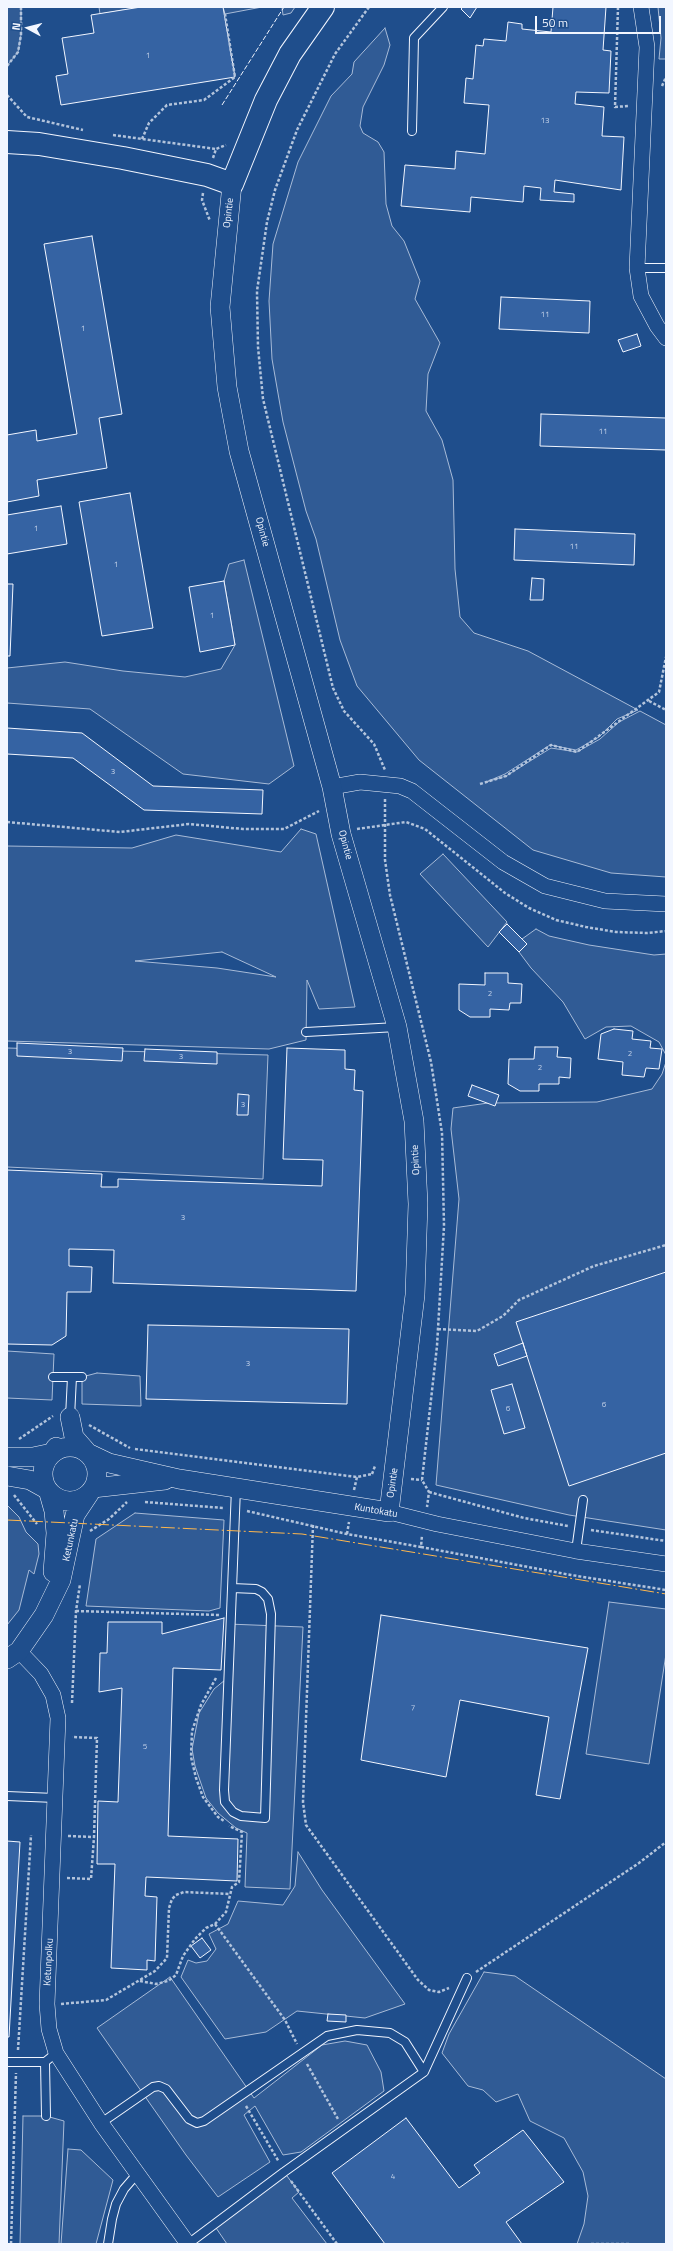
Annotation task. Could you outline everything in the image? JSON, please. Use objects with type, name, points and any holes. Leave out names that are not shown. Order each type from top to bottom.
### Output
[{"type":"highway","points":[[7,142],[39,144],[123,158],[207,175],[232,184],[266,100],[290,54],[323,7]]},
{"type":"street","points":[[641,7],[647,47],[637,268],[641,296],[657,326],[666,338]]},
{"type":"street","name":"Opintie","points":[[232,184],[220,307],[227,387],[240,451],[332,787],[342,838],[397,1027],[414,1121],[418,1204],[415,1295],[389,1512]]},
{"type":"street","points":[[332,787],[360,782],[400,786],[412,791],[503,862],[545,886],[605,901],[666,904]]},
{"type":"street","points":[[9,1484],[30,1480],[62,1500],[71,1501],[84,1497],[93,1488],[98,1474],[93,1459],[74,1437],[70,1417]]},
{"type":"street","points":[[48,1490],[43,1475],[44,1467],[65,1434],[70,1417]]},
{"type":"street","points":[[11,1449],[33,1457],[52,1454],[66,1447],[82,1449],[88,1453]]},
{"type":"street","name":"Kuntokatu","points":[[88,1453],[109,1464],[179,1479],[389,1512],[437,1524],[576,1551],[666,1564]]},
{"type":"street","points":[[93,1488],[179,1479]]},
{"type":"street","name":"Ketunkatu","points":[[13,1655],[33,1633],[53,1595],[63,1534],[93,1488]]},
{"type":"street","name":"Ketunkatu","points":[[48,1490],[63,1534]]},
{"type":"street","name":"Ketunpolku","points":[[13,1655],[41,1674],[53,1695],[58,1718],[47,2004],[50,2057],[101,2123],[188,2244]]},
{"type":"lane","points":[[412,132],[414,38],[443,7]]},
{"type":"lane","points":[[637,268],[666,268]]},
{"type":"lane","points":[[306,1032],[397,1027]]},
{"type":"lane","points":[[53,1377],[82,1377]]},
{"type":"lane","points":[[70,1417],[72,1377]]},
{"type":"lane","points":[[232,1588],[256,1589],[262,1592],[268,1600],[272,1614],[265,1818],[241,1816],[233,1812],[226,1802],[224,1790],[235,1509],[236,1487]]},
{"type":"lane","points":[[576,1551],[583,1500]]},
{"type":"lane","points":[[7,1796],[55,1798]]},
{"type":"lane","points":[[188,2244],[424,2072],[467,1978]]},
{"type":"lane","points":[[101,2123],[153,2087],[159,2086],[166,2089],[188,2119],[197,2123],[204,2121],[327,2036],[357,2030],[390,2033],[405,2042],[424,2072]]},
{"type":"lane","points":[[7,2062],[50,2057],[46,2116]]},
{"type":"lane","points":[[108,2244],[116,2204],[124,2189],[137,2174]]},
{"type":"path","points":[[7,66],[18,52],[21,35],[21,7]]},
{"type":"path","points":[[618,7],[615,107],[631,106]]},
{"type":"path","points":[[142,139],[149,123],[167,105],[204,100],[235,77],[225,14]]},
{"type":"path","points":[[7,95],[27,117],[90,132]]},
{"type":"path","points":[[105,134],[216,149]]},
{"type":"path","points":[[480,784],[506,776],[550,745],[577,752],[659,692],[666,657]]},
{"type":"path","points":[[648,701],[666,710]]},
{"type":"path","points":[[7,822],[120,832],[189,824],[243,829],[284,829],[323,808]]},
{"type":"path","points":[[438,1329],[477,1331],[503,1316],[519,1300],[532,1294],[594,1266],[666,1245]]},
{"type":"path","points":[[11,1449],[52,1416],[70,1417],[80,1418],[130,1448],[356,1477],[372,1474],[422,1480]]},
{"type":"path","points":[[9,1484],[41,1530],[63,1534],[86,1534],[109,1519],[129,1500]]},
{"type":"path","points":[[429,1492],[524,1518],[666,1541]]},
{"type":"path","points":[[144,1502],[235,1509],[268,1514],[347,1534],[388,1540]]},
{"type":"path","points":[[313,1525],[303,1802],[306,1825],[418,1980],[429,1990],[439,1992],[456,1985],[639,1863],[666,1842]]},
{"type":"path","points":[[421,1547],[571,1575],[666,1590]]},
{"type":"path","points":[[72,1710],[76,1611],[80,1580]]},
{"type":"path","points":[[76,1611],[231,1616]]},
{"type":"path","points":[[140,1981],[156,1984],[168,1981],[176,1975],[183,1956],[195,1939],[206,1928],[215,1924],[226,1912],[232,1887],[240,1882],[242,1832],[218,1817],[203,1797],[196,1778],[191,1757],[192,1731],[201,1705],[216,1677],[223,1674]]},
{"type":"path","points":[[52,1877],[91,1879],[94,1837],[97,1738],[57,1737]]},
{"type":"path","points":[[12,2244],[17,2062],[31,1835]]},
{"type":"path","points":[[68,1836],[94,1837]]},
{"type":"path","points":[[47,2004],[106,2000],[140,1981],[155,1971],[167,1958],[169,1908],[172,1899],[176,1895],[184,1892],[230,1894]]},
{"type":"path","points":[[215,1924],[285,2020],[302,2054],[344,2129]]},
{"type":"path","points":[[592,2244],[631,2244]]},
{"type":"shaded area","points":[[7,7],[21,7],[21,35],[18,52],[7,66]]},
{"type":"shaded area","points":[[99,7],[141,7],[100,14]]},
{"type":"shaded area","points":[[223,7],[262,7],[225,14]]},
{"type":"shaded area","points":[[282,7],[295,7],[291,13],[283,15]]},
{"type":"shaded area","points":[[658,7],[666,7],[666,59],[659,59],[661,38]]},
{"type":"shaded area","points":[[385,28],[390,45],[384,65],[363,107],[360,126],[363,133],[378,142],[384,152],[386,204],[392,226],[404,241],[420,281],[415,299],[440,343],[428,374],[426,411],[442,440],[453,480],[455,569],[460,617],[474,633],[528,651],[638,710],[617,719],[599,737],[576,750],[550,745],[505,774],[486,782],[506,776],[551,748],[577,752],[600,739],[619,722],[640,711],[666,725],[666,877],[611,873],[533,850],[419,760],[357,686],[340,640],[316,539],[306,511],[283,422],[272,359],[269,301],[273,244],[298,162],[331,96],[352,74],[354,62]]},
{"type":"shaded area","points":[[244,560],[294,766],[269,784],[183,774],[90,709],[7,703],[7,668],[65,662],[123,671],[185,677],[221,669],[235,645],[224,581],[229,564]]},
{"type":"shaded area","points":[[301,829],[316,834],[355,1007],[319,1009],[307,980],[306,1040],[269,1049],[7,1041],[7,846],[132,848],[176,835],[281,852]],"holes":[[[222,952],[276,977],[217,968],[135,961]]]},
{"type":"shaded area","points":[[443,854],[507,922],[488,947],[420,874]]},
{"type":"shaded area","points":[[536,929],[549,936],[589,945],[654,955],[666,954],[666,1055],[659,1042],[631,1026],[606,1027],[585,1039],[563,1002],[531,968],[519,952],[527,944],[522,939]]},
{"type":"shaded area","points":[[7,1048],[268,1055],[263,1179],[7,1167]]},
{"type":"shaded area","points":[[666,1062],[666,1530],[569,1515],[436,1485],[459,1199],[451,1129],[453,1108],[488,1103],[597,1102],[652,1089],[662,1074]]},
{"type":"shaded area","points":[[7,1351],[54,1354],[52,1400],[7,1398]]},
{"type":"shaded area","points":[[97,1373],[140,1376],[141,1406],[82,1404],[82,1377]]},
{"type":"shaded area","points":[[7,1505],[19,1517],[26,1532],[38,1544],[39,1554],[34,1574],[29,1570],[19,1610],[7,1625]]},
{"type":"shaded area","points":[[135,1513],[224,1520],[220,1608],[209,1611],[86,1606],[96,1539]]},
{"type":"shaded area","points":[[609,1602],[666,1609],[666,1654],[649,1764],[586,1754]]},
{"type":"shaded area","points":[[228,1624],[303,1627],[290,1889],[245,1887],[247,1833],[236,1828],[218,1813],[206,1798],[195,1766],[192,1749],[199,1713],[214,1689],[225,1680]]},
{"type":"shaded area","points":[[298,1852],[322,1890],[405,2004],[365,2018],[297,2011],[266,2032],[225,2039],[181,1977],[188,1960],[196,1963],[207,1961],[216,1949],[209,1934],[228,1924],[238,1901],[283,1905],[295,1886]]},
{"type":"shaded area","points":[[484,1972],[515,1976],[666,2079],[666,2244],[577,2244],[584,2224],[588,2196],[583,2172],[564,2138],[530,2121],[518,2094],[496,2102],[483,2090],[468,2086],[442,2053],[449,2034]]},
{"type":"shaded area","points":[[170,1977],[254,2098],[322,2045],[345,2041],[367,2045],[381,2072],[384,2091],[301,2152],[283,2155],[255,2106],[244,2115],[270,2162],[218,2197],[186,2155],[97,2028]]},
{"type":"shaded area","points":[[23,2116],[46,2116],[64,2121],[59,2244],[20,2244]]},
{"type":"shaded area","points":[[68,2149],[81,2150],[113,2180],[96,2244],[61,2244]]},
{"type":"shaded area","points":[[284,2172],[299,2192],[292,2198],[327,2244],[227,2244],[214,2225]]},
{"type":"building","points":[[141,7],[223,7],[235,77],[61,105],[56,76],[68,74],[62,38],[94,33],[91,15]]},
{"type":"building","points":[[463,7],[477,7],[470,18],[461,9]]},
{"type":"building","points":[[553,7],[606,7],[603,50],[611,51],[609,93],[576,92],[575,104],[604,107],[602,136],[624,137],[621,190],[555,180],[554,192],[574,194],[574,202],[540,200],[541,188],[524,186],[523,202],[471,197],[470,212],[401,206],[405,165],[455,169],[456,151],[485,154],[489,105],[464,103],[466,78],[473,79],[476,45],[483,46],[484,39],[506,41],[508,22],[522,24],[522,29],[551,32]]},
{"type":"building","points":[[92,236],[122,414],[99,418],[107,468],[37,480],[39,496],[7,502],[7,435],[36,430],[37,441],[77,434],[44,244]]},
{"type":"building","points":[[501,297],[590,301],[589,333],[499,329]]},
{"type":"building","points":[[637,334],[641,346],[623,352],[618,340]]},
{"type":"building","points":[[541,414],[666,418],[666,450],[540,446]]},
{"type":"building","points":[[130,493],[153,628],[102,636],[79,502]]},
{"type":"building","points":[[61,506],[67,544],[7,554],[7,515]]},
{"type":"building","points":[[515,529],[635,534],[634,565],[514,560]]},
{"type":"building","points":[[532,578],[544,579],[543,600],[530,600]]},
{"type":"building","points":[[224,581],[235,645],[200,652],[189,587]]},
{"type":"building","points":[[7,584],[13,584],[10,656],[7,656]]},
{"type":"building","points":[[7,728],[82,733],[153,786],[263,790],[262,814],[144,810],[73,758],[7,754]]},
{"type":"building","points":[[507,924],[527,944],[519,952],[499,932]]},
{"type":"building","points":[[485,973],[508,973],[508,983],[522,984],[521,1003],[510,1003],[509,1010],[490,1009],[490,1017],[470,1017],[459,1010],[459,984],[485,985]]},
{"type":"building","points":[[614,1029],[633,1031],[632,1039],[651,1041],[650,1048],[662,1049],[659,1069],[646,1068],[644,1077],[622,1075],[623,1062],[598,1059],[601,1034]]},
{"type":"building","points":[[17,1043],[123,1048],[122,1061],[17,1056]]},
{"type":"building","points":[[535,1047],[558,1047],[557,1057],[571,1058],[570,1078],[559,1077],[559,1084],[539,1084],[539,1091],[520,1091],[508,1084],[509,1059],[534,1059]]},
{"type":"building","points":[[287,1048],[345,1050],[345,1069],[355,1070],[354,1090],[363,1091],[356,1291],[113,1283],[114,1250],[69,1249],[69,1266],[92,1267],[91,1292],[67,1292],[66,1336],[52,1345],[7,1344],[7,1170],[102,1174],[101,1187],[118,1187],[118,1179],[322,1186],[323,1160],[283,1159]]},
{"type":"building","points":[[145,1049],[217,1052],[217,1064],[144,1061]]},
{"type":"building","points":[[472,1085],[499,1095],[495,1106],[468,1096]]},
{"type":"building","points":[[238,1094],[249,1095],[248,1115],[237,1115]]},
{"type":"building","points":[[666,1272],[666,1453],[569,1486],[516,1322]]},
{"type":"building","points":[[148,1325],[349,1329],[347,1404],[146,1399]]},
{"type":"building","points":[[523,1343],[527,1356],[498,1366],[494,1354]]},
{"type":"building","points":[[512,1384],[525,1428],[504,1434],[491,1390]]},
{"type":"building","points":[[381,1615],[588,1648],[560,1799],[536,1795],[549,1717],[460,1700],[446,1777],[361,1760]]},
{"type":"building","points":[[224,1618],[221,1670],[173,1668],[168,1836],[238,1839],[237,1881],[146,1877],[145,1896],[157,1897],[155,1961],[147,1960],[147,1970],[111,1968],[115,1864],[97,1864],[98,1801],[118,1802],[122,1688],[99,1692],[100,1653],[107,1653],[108,1622],[162,1622],[162,1634]]},
{"type":"building","points":[[7,1841],[20,1842],[9,2037],[7,2037]]},
{"type":"building","points":[[202,1938],[211,1950],[200,1958],[191,1946]]},
{"type":"building","points":[[328,2014],[346,2015],[346,2022],[327,2021]]},
{"type":"building","points":[[406,2118],[459,2188],[480,2173],[474,2165],[523,2130],[564,2182],[506,2222],[522,2244],[385,2244],[332,2173]]},
{"type":"fence","points":[[222,105],[284,7]]},
{"type":"power","points":[[7,1520],[302,1534],[666,1594]]}]
